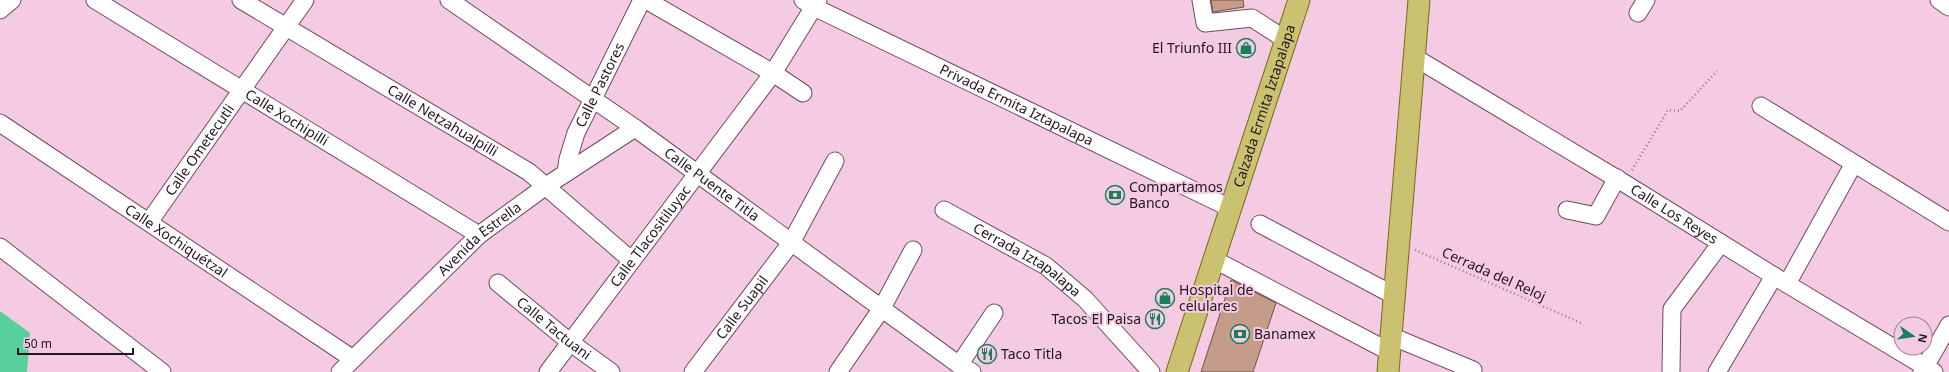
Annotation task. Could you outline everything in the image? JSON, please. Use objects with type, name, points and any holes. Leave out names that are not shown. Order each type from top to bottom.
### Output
[{"type":"main road","name":"Calzada Ermita Iztapalapa","points":[[1177,372],[1286,40],[1290,10],[1299,0]]},
{"type":"main road","points":[[1390,353],[1419,0]]},
{"type":"street","points":[[0,10],[12,0]]},
{"type":"street","name":"Calle Xochipilli","points":[[95,0],[479,235]]},
{"type":"street","name":"Calle Netzahualpilli","points":[[241,0],[529,172],[631,260]]},
{"type":"street","name":"Calle Ometecutli","points":[[149,222],[305,0]]},
{"type":"street","name":"Calle Puente Titla","points":[[449,0],[594,98],[699,173],[791,243],[966,368]]},
{"type":"street","name":"Calle Pastores","points":[[566,173],[568,159],[576,133],[642,0]]},
{"type":"street","points":[[646,0],[773,73],[803,93]]},
{"type":"street","points":[[1201,0],[1204,23],[1252,18],[1286,40]]},
{"type":"street","points":[[1939,0],[1949,8]]},
{"type":"street","name":"Calle Tlacositiluyac","points":[[548,372],[773,73],[812,2]]},
{"type":"street","name":"Privada Ermita Iztapalapa","points":[[812,2],[1230,208]]},
{"type":"street","name":"Calle Los Reyes","points":[[1414,58],[1621,180],[1927,370]]},
{"type":"street","points":[[1760,106],[1853,165],[1949,222]]},
{"type":"street","name":"Calle Xochiquétzal","points":[[0,123],[353,359]]},
{"type":"street","name":"Avenida Estrella","points":[[340,372],[479,235],[546,186],[635,128]]},
{"type":"street","name":"Calle Suapil","points":[[693,372],[791,243],[835,161]]},
{"type":"street","points":[[1716,372],[1780,280],[1853,165]]},
{"type":"street","points":[[1567,210],[1596,216],[1621,180]]},
{"type":"street","name":"Cerrada Iztapalapa","points":[[944,210],[1046,266],[1085,299],[1151,372]]},
{"type":"street","points":[[1260,224],[1395,296]]},
{"type":"street","points":[[1671,370],[1672,309],[1721,243]]},
{"type":"street","points":[[0,246],[162,372]]},
{"type":"street","points":[[838,372],[882,308],[913,250]]},
{"type":"street","points":[[1215,260],[1390,353],[1473,370]]},
{"type":"street","name":"Calle Tactuani","points":[[498,283],[571,343],[611,372]]},
{"type":"street","points":[[966,368],[994,313]]},
{"type":"street","points":[[1927,370],[1949,325]]},
{"type":"path","points":[[1621,180],[1668,110],[1680,111],[1717,71]]},
{"type":"path","name":"Cerrada del Reloj","points":[[1399,243],[1581,323]]},
{"type":"green space","points":[[0,311],[30,333],[27,372],[0,372]]},
{"type":"building","points":[[1211,0],[1243,0],[1244,7],[1213,12]]},
{"type":"building","name":"Banamex","points":[[1231,280],[1276,303],[1253,372],[1201,372]]},
{"type":"place","name":"El Triunfo III","points":[[1246,48]]},
{"type":"place","name":"Compartamos Banco","points":[[1115,195]]},
{"type":"place","name":"Hospital de celulares","points":[[1165,298]]},
{"type":"place","name":"Tacos El Paisa","points":[[1155,319]]},
{"type":"place","name":"Banamex","points":[[1240,334]]},
{"type":"place","name":"Taco Titla","points":[[987,354]]}]
